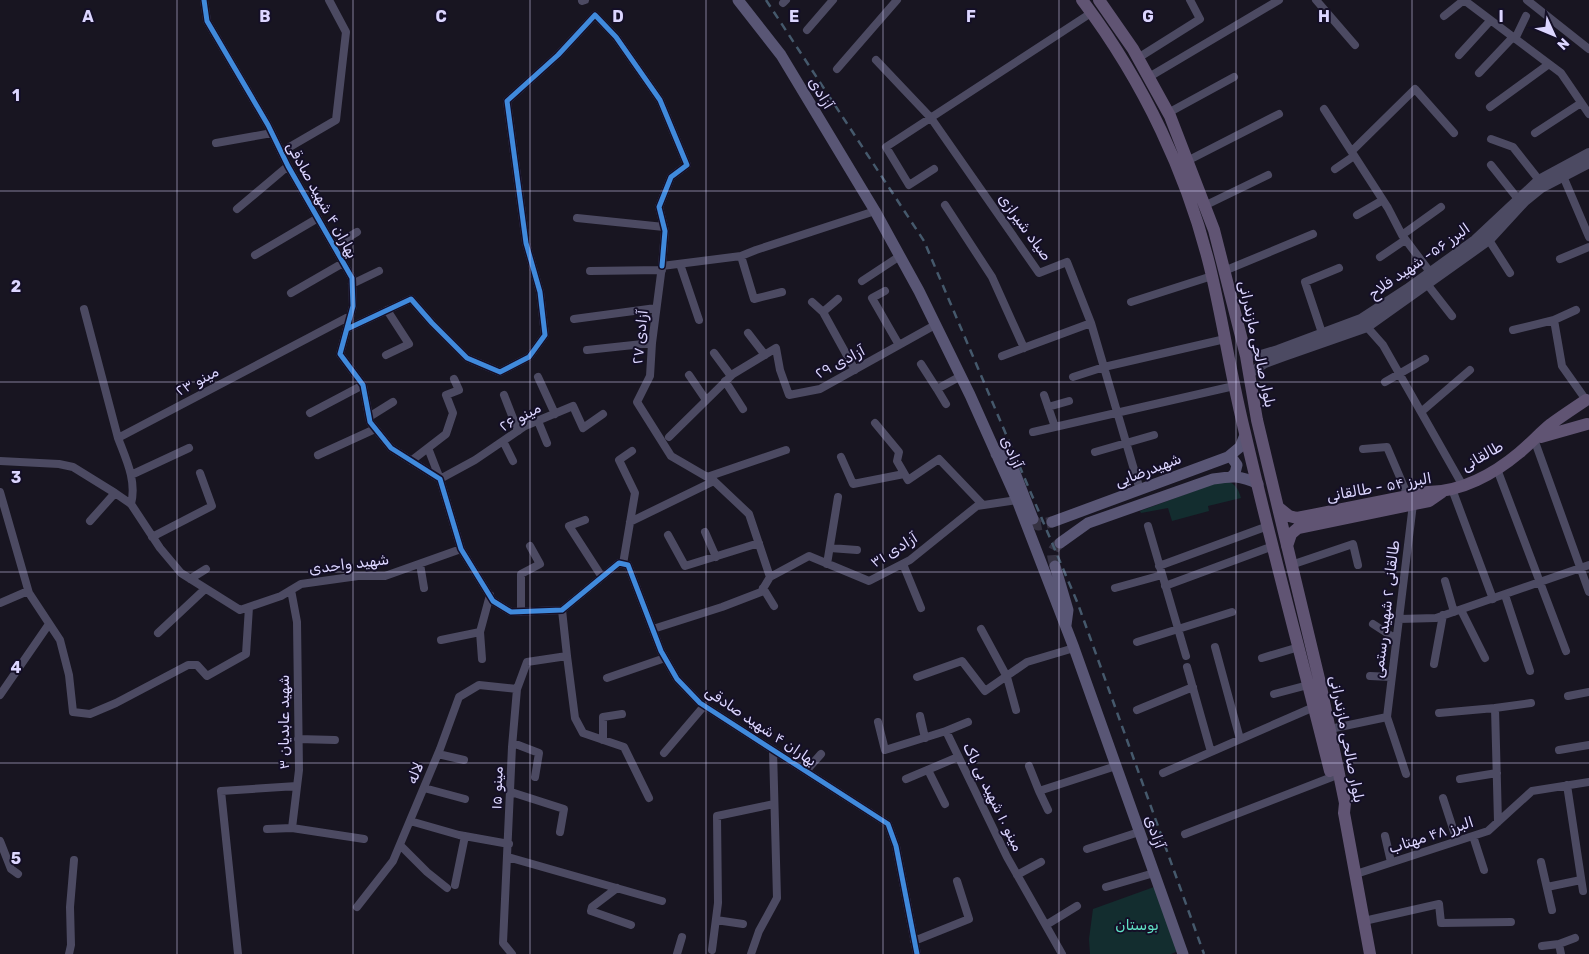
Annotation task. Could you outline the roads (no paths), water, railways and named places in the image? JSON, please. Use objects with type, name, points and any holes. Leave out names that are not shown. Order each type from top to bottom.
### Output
[{"type":"main road","name":"آزادی","points":[[738,0],[781,55],[875,211],[961,376],[1017,500],[1066,627],[1183,954]]},
{"type":"main road","name":"بلوار صالحی مازندرانی","points":[[1082,0],[1121,56],[1158,122],[1218,273],[1246,356],[1257,420],[1330,729],[1345,803],[1344,813]]},
{"type":"main road","name":"بلوار صالحی مازندرانی","points":[[1100,0],[1138,58],[1168,113],[1214,230],[1224,339],[1234,386],[1339,806],[1344,813]]},
{"type":"main road","points":[[1587,399],[1580,406],[1580,414],[1583,421],[1588,424]]},
{"type":"main road","name":"طالقانی","points":[[1452,489],[1497,469],[1519,454],[1551,424],[1587,399]]},
{"type":"main road","name":"طالقانی","points":[[1534,439],[1559,430],[1588,424]]},
{"type":"main road","name":"شهیدرضایی","points":[[1052,522],[1228,456],[1240,447],[1245,435]]},
{"type":"main road","points":[[996,454],[1005,451],[1008,455],[1033,519]]},
{"type":"main road","points":[[1228,456],[1236,464],[1235,473],[1232,476]]},
{"type":"main road","name":"شهیدرضایی","points":[[1060,543],[1088,524],[1212,479],[1232,476],[1245,477],[1258,484]]},
{"type":"main road","name":"البرز ۵۴ - طالقانی","points":[[1302,522],[1411,500],[1428,492],[1452,489]]},
{"type":"main road","points":[[1279,508],[1289,516],[1297,518],[1302,522],[1291,534],[1287,546]]},
{"type":"main road","points":[[1083,511],[1088,524]]},
{"type":"main road","points":[[1055,566],[1068,610],[1066,627]]},
{"type":"main road","points":[[1344,813],[1370,954]]},
{"type":"street","name":"بهاران ۴ شهید صادقی","points":[[204,0],[207,21],[272,133],[288,166],[352,278],[353,306],[340,354],[363,385],[370,422],[391,448],[440,479]]},
{"type":"street","points":[[281,152],[336,120],[346,32],[329,0]]},
{"type":"street","points":[[807,30],[832,0]]},
{"type":"street","points":[[837,69],[897,0]]},
{"type":"street","points":[[1138,58],[1200,19],[1190,0]]},
{"type":"street","points":[[1149,77],[1279,0]]},
{"type":"street","points":[[1316,0],[1355,45]]},
{"type":"street","points":[[1444,16],[1464,0],[1561,73],[1589,114]]},
{"type":"street","points":[[1527,0],[1589,49]]},
{"type":"street","points":[[934,169],[909,185],[886,147],[1091,13]]},
{"type":"street","name":"آزادی ۲۷","points":[[387,310],[410,298],[432,324],[467,358],[500,372],[529,357],[544,335],[540,292],[526,243],[507,102],[558,55],[595,15],[616,37],[660,100],[687,166],[671,177],[659,207],[664,227],[662,268],[652,343],[650,376],[637,402],[671,456],[711,479],[749,514],[770,577]]},
{"type":"street","points":[[1479,73],[1514,38],[1526,16]]},
{"type":"street","points":[[1459,55],[1490,21]]},
{"type":"street","name":"صیاد شیرازی","points":[[876,60],[931,118],[1039,273],[1067,262],[1091,323],[1140,490]]},
{"type":"street","points":[[1490,107],[1549,64]]},
{"type":"street","points":[[1168,113],[1234,77]]},
{"type":"street","points":[[1335,169],[1415,90],[1454,133]]},
{"type":"street","points":[[1535,133],[1581,103]]},
{"type":"street","points":[[1324,109],[1383,200],[1403,238],[1430,272]]},
{"type":"street","points":[[1187,161],[1279,114]]},
{"type":"street","points":[[216,143],[272,133]]},
{"type":"street","points":[[1491,138],[1513,147],[1539,180]]},
{"type":"street","name":"البرز ۵۶- شهید فلاح","points":[[1246,356],[1261,355],[1361,319],[1487,236],[1518,199],[1539,180],[1589,153]]},
{"type":"street","name":"البرز ۵۶- شهید فلاح","points":[[1249,374],[1265,363],[1367,327],[1428,284],[1487,236],[1541,188],[1589,163]]},
{"type":"street","points":[[1491,165],[1518,199]]},
{"type":"street","points":[[237,209],[288,166]]},
{"type":"street","points":[[1204,206],[1268,175]]},
{"type":"street","points":[[1563,176],[1589,237]]},
{"type":"street","points":[[1357,215],[1383,200]]},
{"type":"street","points":[[945,205],[992,277],[1024,348]]},
{"type":"street","points":[[1380,257],[1441,207]]},
{"type":"street","points":[[590,271],[662,268],[741,256],[875,211]]},
{"type":"street","points":[[254,255],[318,218]]},
{"type":"street","points":[[577,218],[664,227]]},
{"type":"street","points":[[334,246],[358,232]]},
{"type":"street","points":[[1131,302],[1218,273],[1313,234]]},
{"type":"street","points":[[1487,236],[1510,273]]},
{"type":"street","points":[[1560,258],[1589,247]]},
{"type":"street","points":[[741,256],[754,298],[782,292]]},
{"type":"street","points":[[862,281],[900,256]]},
{"type":"street","points":[[291,293],[343,263]]},
{"type":"street","points":[[680,264],[699,320]]},
{"type":"street","points":[[1322,333],[1305,282],[1338,268]]},
{"type":"street","points":[[352,284],[379,271]]},
{"type":"street","points":[[1428,284],[1452,316]]},
{"type":"street","points":[[885,291],[872,298],[899,345]]},
{"type":"street","points":[[823,312],[838,298]]},
{"type":"street","points":[[812,302],[823,312],[855,370]]},
{"type":"street","points":[[574,319],[656,308]]},
{"type":"street","points":[[84,309],[118,438],[131,475],[134,494],[130,504]]},
{"type":"street","points":[[347,329],[387,310],[410,344],[386,355]]},
{"type":"street","points":[[1513,330],[1554,320],[1576,310]]},
{"type":"street","name":"مینو ۲۳","points":[[118,438],[350,316]]},
{"type":"street","points":[[1554,320],[1562,366],[1587,399]]},
{"type":"street","points":[[1002,356],[1091,323]]},
{"type":"street","name":"آزادی ۲۹","points":[[765,355],[776,348],[780,370],[789,395],[820,390],[935,325]]},
{"type":"street","points":[[1367,327],[1382,345],[1421,412],[1493,599]]},
{"type":"street","points":[[669,437],[728,379],[765,355],[748,333]]},
{"type":"street","points":[[1073,377],[1104,367],[1224,339]]},
{"type":"street","points":[[587,350],[652,343]]},
{"type":"street","points":[[714,353],[743,408]]},
{"type":"street","points":[[1386,382],[1425,359]]},
{"type":"street","points":[[921,364],[946,404]]},
{"type":"street","points":[[1421,412],[1470,370]]},
{"type":"street","points":[[689,375],[706,400]]},
{"type":"street","points":[[937,389],[961,376]]},
{"type":"street","points":[[538,377],[555,414]]},
{"type":"street","points":[[410,461],[446,434],[452,413],[446,395],[459,390],[454,379]]},
{"type":"street","points":[[310,413],[363,385]]},
{"type":"street","points":[[1033,432],[1234,386]]},
{"type":"street","points":[[504,395],[518,431]]},
{"type":"street","points":[[1044,395],[1055,427]]},
{"type":"street","points":[[1048,407],[1069,401]]},
{"type":"street","points":[[368,417],[393,402]]},
{"type":"street","name":"مینو ۲۶","points":[[440,479],[475,460],[518,431],[573,406],[583,428],[603,414]]},
{"type":"street","points":[[538,421],[547,443]]},
{"type":"street","points":[[875,423],[899,452],[897,461],[908,480],[940,458],[982,504]]},
{"type":"street","points":[[318,455],[375,429]]},
{"type":"street","points":[[1095,452],[1154,435]]},
{"type":"street","points":[[1534,439],[1589,592]]},
{"type":"street","points":[[503,441],[513,462]]},
{"type":"street","points":[[1363,449],[1387,446],[1411,500]]},
{"type":"street","points":[[131,475],[189,448]]},
{"type":"street","points":[[428,448],[440,479],[461,549],[493,601],[511,612],[562,610],[619,563],[623,564],[635,493],[619,460],[632,451]]},
{"type":"street","points":[[630,522],[711,479],[786,450]]},
{"type":"street","points":[[841,457],[854,484],[904,474]]},
{"type":"street","points":[[0,461],[58,464],[73,467],[130,504],[181,573],[240,610],[249,607],[246,654],[206,676],[197,664],[188,665],[116,703],[90,714],[73,712],[69,675],[60,640],[28,591],[0,492]]},
{"type":"street","points":[[1497,469],[1566,651]]},
{"type":"street","points":[[152,536],[212,506],[200,473]]},
{"type":"street","points":[[90,521],[115,493]]},
{"type":"street","points":[[827,564],[838,497]]},
{"type":"street","name":"آزادی ۳۱","points":[[762,590],[770,577],[809,556],[869,581],[910,560],[977,506],[1017,500]]},
{"type":"street","name":"طالقانی ۲ شهید رستمی","points":[[1387,717],[1411,500]]},
{"type":"street","points":[[585,520],[569,526],[602,577]]},
{"type":"street","points":[[1148,526],[1186,656]]},
{"type":"street","points":[[1160,566],[1268,526]]},
{"type":"street","points":[[705,532],[716,557]]},
{"type":"street","points":[[668,535],[685,566],[759,543]]},
{"type":"street","points":[[1291,565],[1353,544],[1358,565]]},
{"type":"street","points":[[521,612],[521,574],[540,564],[530,546]]},
{"type":"street","points":[[1165,586],[1273,546]]},
{"type":"street","points":[[830,548],[857,550]]},
{"type":"street","name":"شهید واحدی","points":[[249,607],[291,590],[300,584],[358,576],[386,576],[461,549]]},
{"type":"street","points":[[420,564],[424,588]]},
{"type":"street","name":"بهاران ۴ شهید صادقی","points":[[623,564],[628,565],[665,658],[676,679],[704,706],[888,824],[896,846],[917,954]]},
{"type":"street","points":[[903,564],[921,608]]},
{"type":"street","points":[[1399,618],[1436,618],[1444,616],[1589,565]]},
{"type":"street","points":[[190,579],[206,569]]},
{"type":"street","points":[[1115,588],[1162,575]]},
{"type":"street","points":[[1445,581],[1457,611],[1485,658]]},
{"type":"street","points":[[158,633],[205,589]]},
{"type":"street","name":"شهید عابدیان ۳","points":[[291,590],[296,622],[298,739],[297,786],[292,828]]},
{"type":"street","points":[[653,629],[722,607],[762,590],[774,606]]},
{"type":"street","points":[[0,603],[28,591]]},
{"type":"street","points":[[482,659],[480,632],[490,595]]},
{"type":"street","points":[[1505,595],[1530,671]]},
{"type":"street","points":[[562,610],[575,718],[583,733],[624,747],[649,798]]},
{"type":"street","points":[[1137,642],[1232,612]]},
{"type":"street","points":[[1434,664],[1444,616]]},
{"type":"street","points":[[0,695],[49,624]]},
{"type":"street","points":[[1373,624],[1396,639]]},
{"type":"street","points":[[982,629],[1007,676],[1016,710]]},
{"type":"street","points":[[441,640],[480,632]]},
{"type":"street","points":[[1215,647],[1240,739]]},
{"type":"street","points":[[1262,658],[1299,647]]},
{"type":"street","points":[[917,677],[962,661],[986,692],[1028,662],[1074,648]]},
{"type":"street","name":"مینو ۱۵","points":[[512,954],[503,943],[509,844],[512,743],[517,690],[527,662],[567,656]]},
{"type":"street","points":[[608,678],[665,658]]},
{"type":"street","points":[[1188,667],[1211,752]]},
{"type":"street","points":[[1370,676],[1391,678]]},
{"type":"street","name":"لاله","points":[[357,907],[393,861],[438,754],[459,697],[479,685],[517,690]]},
{"type":"street","points":[[1274,694],[1308,685]]},
{"type":"street","points":[[1138,710],[1193,687]]},
{"type":"street","points":[[1568,696],[1589,692]]},
{"type":"street","points":[[1439,713],[1531,703]]},
{"type":"street","points":[[664,753],[704,706]]},
{"type":"street","points":[[1163,773],[1314,707]]},
{"type":"street","points":[[1495,708],[1498,822]]},
{"type":"street","points":[[603,740],[603,717],[622,714]]},
{"type":"street","points":[[920,716],[925,738]]},
{"type":"street","points":[[1330,729],[1387,717],[1406,774]]},
{"type":"street","name":"مینو ۱۰ شهید بی باک","points":[[878,722],[885,750],[946,731],[1017,875],[1062,954]]},
{"type":"street","points":[[946,731],[968,722]]},
{"type":"street","points":[[298,739],[335,740]]},
{"type":"street","points":[[512,743],[539,753],[535,776]]},
{"type":"street","points":[[1559,750],[1589,746]]},
{"type":"street","points":[[751,954],[758,931],[777,898],[773,750]]},
{"type":"street","points":[[438,754],[464,760]]},
{"type":"street","points":[[806,771],[821,754]]},
{"type":"street","points":[[906,779],[958,757]]},
{"type":"street","points":[[1029,766],[1048,810]]},
{"type":"street","points":[[1039,791],[1116,766]]},
{"type":"street","points":[[928,770],[945,804]]},
{"type":"street","points":[[1460,779],[1497,773]]},
{"type":"street","points":[[1185,834],[1332,777]]},
{"type":"street","name":"البرز ۴۸ مهتاب","points":[[1356,874],[1488,831],[1532,791],[1589,782]]},
{"type":"street","points":[[1568,785],[1583,891]]},
{"type":"street","points":[[238,954],[221,791],[297,786]]},
{"type":"street","points":[[424,788],[465,799]]},
{"type":"street","points":[[510,792],[564,809],[560,832]]},
{"type":"street","points":[[1443,798],[1457,841]]},
{"type":"street","points":[[712,950],[718,902],[717,816],[774,804]]},
{"type":"street","points":[[410,821],[466,836],[509,844]]},
{"type":"street","points":[[267,828],[292,828],[364,839]]},
{"type":"street","points":[[1087,849],[1139,832]]},
{"type":"street","points":[[455,885],[466,836]]},
{"type":"street","points":[[1385,836],[1391,862]]},
{"type":"street","points":[[1473,836],[1484,870]]},
{"type":"street","points":[[0,842],[11,869],[18,874]]},
{"type":"street","points":[[400,845],[427,872],[447,888]]},
{"type":"street","points":[[508,857],[662,901]]},
{"type":"street","points":[[69,954],[71,945],[70,907],[74,860]]},
{"type":"street","points":[[1017,875],[1041,862]]},
{"type":"street","points":[[1541,862],[1552,910]]},
{"type":"street","points":[[1106,886],[1154,874]]},
{"type":"street","points":[[1547,888],[1581,880]]},
{"type":"street","points":[[914,941],[970,919],[958,881]]},
{"type":"street","points":[[617,888],[592,907],[591,911],[631,925]]},
{"type":"street","points":[[1364,921],[1439,904],[1442,923],[1511,922]]},
{"type":"street","points":[[1046,925],[1077,906]]},
{"type":"street","points":[[716,920],[743,924]]},
{"type":"street","points":[[677,954],[682,936]]},
{"type":"street","points":[[1542,946],[1559,944],[1576,938]]},
{"type":"street","points":[[1559,944],[1561,954]]},
{"type":"tunnel","points":[[1033,519],[1038,525],[1052,522]]},
{"type":"tunnel","points":[[1055,566],[1053,553],[1060,543]]},
{"type":"railway","points":[[766,0],[924,241],[1078,604],[1204,954]]},
{"type":"park label","name":"بوستان","points":[[1137,925]]}]
